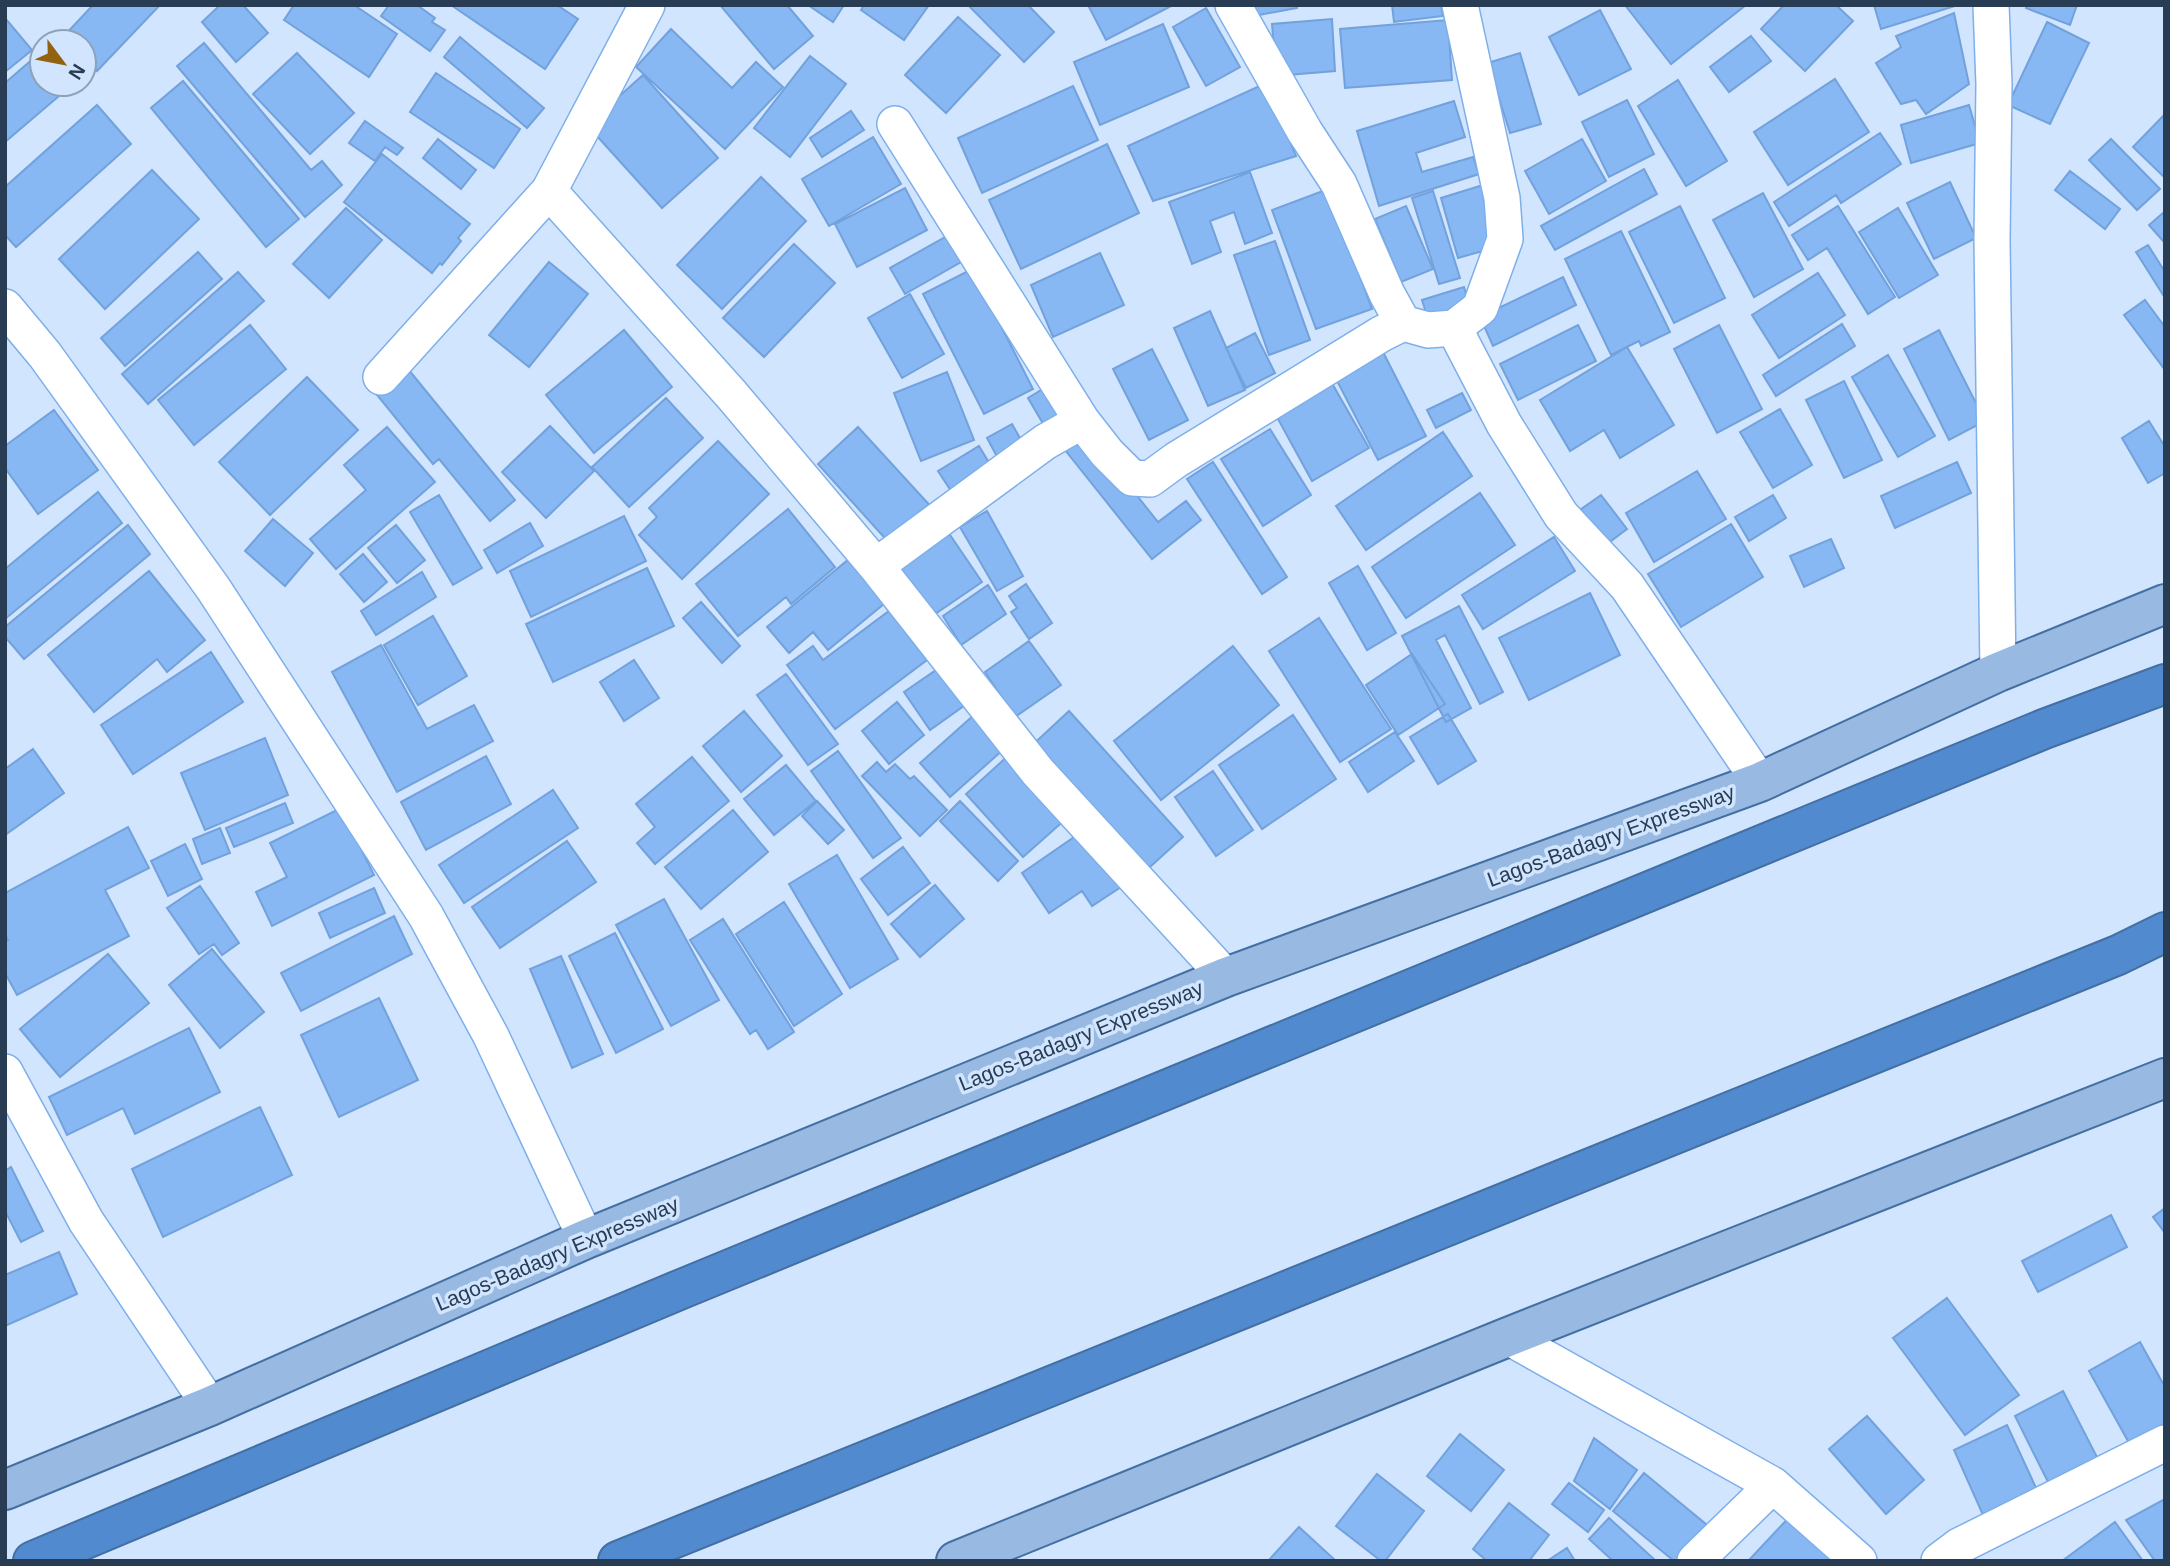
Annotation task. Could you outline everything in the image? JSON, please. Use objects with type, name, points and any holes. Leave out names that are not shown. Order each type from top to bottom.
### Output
[{"type":"highway","points":[[33,1561],[748,1261],[2044,729],[2165,684]]},
{"type":"highway","points":[[618,1561],[2118,955],[2165,932]]},
{"type":"main road","name":"Lagos-Badagry Expressway","points":[[5,1490],[210,1406],[586,1239],[1226,977],[1760,782],[1998,672],[2165,604]]},
{"type":"main road","points":[[956,1561],[1508,1337],[2165,1078]]},
{"type":"street","points":[[381,377],[549,191],[647,5]]},
{"type":"street","points":[[1233,5],[1305,132],[1339,184],[1387,294],[1404,323]]},
{"type":"street","points":[[895,124],[1082,421],[1107,453],[1132,478],[1150,478],[1381,334],[1404,323],[1428,330],[1454,328],[1480,308],[1505,239],[1502,198],[1460,5]]},
{"type":"street","points":[[1992,5],[1992,240],[1998,672]]},
{"type":"street","points":[[549,191],[731,394],[876,566],[1038,772],[1226,977]]},
{"type":"street","points":[[5,307],[45,355],[214,588],[426,916],[491,1036],[586,1239]]},
{"type":"street","points":[[1454,328],[1504,424],[1561,515],[1627,586],[1760,782]]},
{"type":"street","points":[[876,566],[1045,442],[1082,421]]},
{"type":"street","points":[[5,1072],[86,1220],[210,1406]]},
{"type":"street","points":[[1508,1337],[1773,1485],[1859,1561]]},
{"type":"street","points":[[1939,1561],[1959,1546],[2165,1443]]},
{"type":"street","points":[[1695,1561],[1773,1485]]},
{"type":"building","points":[[93,5],[160,5],[98,70],[98,28],[71,28]]},
{"type":"building","points":[[220,5],[243,5],[268,33],[236,62],[202,22]]},
{"type":"building","points":[[294,5],[354,5],[397,34],[369,77],[284,20]]},
{"type":"building","points":[[389,5],[417,5],[435,18],[432,22],[445,30],[430,51],[381,16]]},
{"type":"building","points":[[451,5],[557,5],[578,19],[545,69]]},
{"type":"building","points":[[720,5],[787,5],[813,36],[774,69]]},
{"type":"building","points":[[808,5],[844,5],[833,22]]},
{"type":"building","points":[[864,5],[929,5],[904,40],[861,10]]},
{"type":"building","points":[[968,5],[1028,5],[1054,32],[1024,62]]},
{"type":"building","points":[[1088,5],[1173,5],[1106,40]]},
{"type":"building","points":[[1246,5],[1297,5],[1297,8],[1248,17]]},
{"type":"building","points":[[1392,5],[1441,5],[1443,16],[1394,22]]},
{"type":"building","points":[[1625,5],[1746,5],[1671,64]]},
{"type":"building","points":[[1784,5],[1836,5],[1853,21],[1805,71],[1761,29]]},
{"type":"building","points":[[1874,5],[1958,5],[1881,29]]},
{"type":"building","points":[[2027,5],[2077,5],[2070,25],[2026,8]]},
{"type":"building","points":[[1206,8],[1240,67],[1206,86],[1173,27]]},
{"type":"building","points":[[1600,10],[1631,69],[1579,95],[1549,37]]},
{"type":"building","points":[[1954,13],[1969,84],[1926,114],[1916,100],[1901,104],[1876,63],[1901,47],[1896,36]]},
{"type":"building","points":[[958,17],[1000,55],[946,113],[905,75]]},
{"type":"building","points":[[5,18],[28,45],[28,53],[5,72]]},
{"type":"building","points":[[1332,19],[1335,71],[1276,76],[1272,24]]},
{"type":"building","points":[[1448,20],[1452,80],[1345,88],[1340,29]]},
{"type":"building","points":[[2047,22],[2089,43],[2050,124],[2008,105]]},
{"type":"building","points":[[1163,24],[1189,87],[1100,125],[1074,62]]},
{"type":"building","points":[[671,29],[732,88],[756,62],[783,87],[725,149],[636,67]]},
{"type":"building","points":[[1751,36],[1771,61],[1729,92],[1710,67]]},
{"type":"building","points":[[460,37],[544,108],[527,128],[444,57]]},
{"type":"building","points":[[204,43],[311,170],[322,161],[342,185],[305,217],[177,66]]},
{"type":"building","points":[[297,53],[354,113],[310,154],[253,94]]},
{"type":"building","points":[[1520,53],[1541,124],[1510,133],[1488,63]]},
{"type":"building","points":[[810,56],[846,84],[790,157],[754,128]]},
{"type":"building","points":[[28,63],[28,98],[57,98],[5,142],[5,83]]},
{"type":"building","points":[[436,73],[520,129],[494,168],[410,112]]},
{"type":"building","points":[[643,75],[718,158],[662,208],[587,125]]},
{"type":"building","points":[[1835,79],[1869,132],[1788,185],[1754,132]]},
{"type":"building","points":[[1678,80],[1727,161],[1686,186],[1638,106]]},
{"type":"building","points":[[183,81],[299,219],[266,247],[151,108]]},
{"type":"building","points":[[1266,83],[1296,156],[1153,201],[1128,146]]},
{"type":"building","points":[[1073,86],[1098,140],[982,193],[958,138]]},
{"type":"building","points":[[1627,100],[1654,154],[1609,177],[1582,122]]},
{"type":"building","points":[[1454,101],[1465,137],[1416,153],[1422,172],[1473,157],[1479,174],[1379,206],[1357,131]]},
{"type":"building","points":[[97,105],[131,144],[16,247],[5,235],[5,187]]},
{"type":"building","points":[[1969,105],[1980,143],[1911,163],[1901,125]]},
{"type":"building","points":[[851,111],[864,130],[822,157],[810,138]]},
{"type":"building","points":[[2165,114],[2165,178],[2133,147]]},
{"type":"building","points":[[365,121],[403,148],[397,155],[385,147],[375,161],[349,143]]},
{"type":"building","points":[[1880,133],[1901,164],[1841,203],[1836,195],[1789,226],[1774,202]]},
{"type":"building","points":[[873,137],[901,184],[829,226],[802,179]]},
{"type":"building","points":[[438,139],[476,170],[461,189],[423,158]]},
{"type":"building","points":[[1582,139],[1606,181],[1549,214],[1525,171]]},
{"type":"building","points":[[2111,139],[2160,189],[2137,210],[2089,160]]},
{"type":"building","points":[[1107,144],[1139,213],[1021,269],[989,200]]},
{"type":"building","points":[[382,154],[470,224],[458,238],[461,241],[432,273],[344,202]]},
{"type":"building","points":[[1644,169],[1657,194],[1555,250],[1541,226]]},
{"type":"building","points":[[152,170],[199,219],[105,309],[59,259]]},
{"type":"building","points":[[2070,171],[2120,209],[2105,229],[2055,190]]},
{"type":"building","points":[[1250,172],[1272,233],[1245,244],[1234,212],[1210,221],[1221,252],[1192,264],[1169,202]]},
{"type":"building","points":[[761,177],[806,221],[722,309],[677,265]]},
{"type":"building","points":[[1950,182],[1976,238],[1934,259],[1907,203]]},
{"type":"building","points":[[1483,185],[1500,246],[1458,258],[1441,198]]},
{"type":"building","points":[[905,188],[927,230],[857,267],[835,224]]},
{"type":"building","points":[[1328,189],[1372,309],[1316,329],[1272,210]]},
{"type":"building","points":[[1433,191],[1460,278],[1439,284],[1412,198]]},
{"type":"building","points":[[1763,193],[1803,269],[1754,297],[1713,220]]},
{"type":"building","points":[[1406,206],[1433,269],[1401,282],[1375,219]]},
{"type":"building","points":[[1680,206],[1725,298],[1674,323],[1629,232]]},
{"type":"building","points":[[1838,206],[1895,297],[1868,314],[1827,248],[1808,260],[1792,235]]},
{"type":"building","points":[[346,208],[382,240],[329,298],[293,264]]},
{"type":"building","points":[[1898,208],[1938,275],[1899,298],[1859,232]]},
{"type":"building","points":[[2164,212],[2165,240],[2163,241],[2149,225]]},
{"type":"building","points":[[1621,231],[1670,332],[1641,346],[1639,341],[1611,355],[1565,259]]},
{"type":"building","points":[[954,232],[968,258],[905,294],[890,268]]},
{"type":"building","points":[[1275,241],[1310,340],[1269,355],[1234,255]]},
{"type":"building","points":[[794,244],[835,283],[764,357],[723,318]]},
{"type":"building","points":[[2148,245],[2165,272],[2165,298],[2136,252]]},
{"type":"building","points":[[198,252],[222,279],[125,366],[101,338]]},
{"type":"building","points":[[1100,253],[1124,305],[1053,337],[1031,285]]},
{"type":"building","points":[[549,262],[588,294],[529,367],[489,335]]},
{"type":"building","points":[[972,269],[1033,389],[984,414],[923,294]]},
{"type":"building","points":[[238,272],[264,301],[148,404],[122,374]]},
{"type":"building","points":[[1818,273],[1845,315],[1779,358],[1752,315]]},
{"type":"building","points":[[1563,277],[1576,305],[1493,346],[1480,317]]},
{"type":"building","points":[[1464,287],[1470,309],[1429,322],[1422,300]]},
{"type":"building","points":[[910,294],[944,354],[902,378],[868,318]]},
{"type":"building","points":[[2145,300],[2165,327],[2165,370],[2124,315]]},
{"type":"building","points":[[1210,311],[1245,390],[1208,406],[1174,328]]},
{"type":"building","points":[[1842,324],[1855,346],[1776,396],[1763,375]]},
{"type":"building","points":[[250,325],[286,369],[194,445],[158,400]]},
{"type":"building","points":[[1578,325],[1596,361],[1518,400],[1500,364]]},
{"type":"building","points":[[1719,325],[1762,409],[1717,433],[1674,349]]},
{"type":"building","points":[[624,330],[672,387],[594,453],[546,395]]},
{"type":"building","points":[[1939,330],[1985,421],[1949,440],[1904,349]]},
{"type":"building","points":[[1255,333],[1275,373],[1246,388],[1226,348]]},
{"type":"building","points":[[1627,347],[1674,425],[1620,458],[1604,430],[1570,451],[1540,400]]},
{"type":"building","points":[[1152,349],[1188,420],[1149,440],[1113,369]]},
{"type":"building","points":[[1383,352],[1426,436],[1378,460],[1335,377]]},
{"type":"building","points":[[1888,355],[1935,436],[1898,457],[1852,377]]},
{"type":"building","points":[[408,369],[515,500],[490,521],[439,459],[433,464],[377,395]]},
{"type":"building","points":[[947,372],[974,440],[921,461],[894,393]]},
{"type":"building","points":[[307,377],[358,430],[270,515],[219,462]]},
{"type":"building","points":[[1329,378],[1369,448],[1312,481],[1273,410]]},
{"type":"building","points":[[1844,381],[1882,460],[1844,478],[1806,400]]},
{"type":"building","points":[[1051,384],[1071,418],[1048,432],[1028,398]]},
{"type":"building","points":[[1462,393],[1471,410],[1436,428],[1427,410]]},
{"type":"building","points":[[666,398],[703,438],[629,507],[592,467]]},
{"type":"building","points":[[1780,409],[1812,465],[1773,488],[1740,432]]},
{"type":"building","points":[[54,410],[98,470],[38,514],[5,468],[5,446]]},
{"type":"building","points":[[2149,421],[2165,447],[2165,473],[2148,483],[2122,438]]},
{"type":"building","points":[[1012,424],[1026,449],[1001,464],[987,438]]},
{"type":"building","points":[[550,426],[594,471],[546,518],[502,472]]},
{"type":"building","points":[[387,427],[435,482],[336,569],[310,539],[366,490],[344,465]]},
{"type":"building","points":[[858,427],[935,511],[891,545],[818,464]]},
{"type":"building","points":[[1270,429],[1311,495],[1263,526],[1221,459]]},
{"type":"building","points":[[1443,432],[1472,476],[1366,550],[1336,506]]},
{"type":"building","points":[[1087,433],[1158,522],[1186,501],[1201,520],[1152,559],[1065,450]]},
{"type":"building","points":[[718,441],[769,494],[682,579],[639,535],[657,517],[649,508]]},
{"type":"building","points":[[979,446],[991,466],[951,491],[938,471]]},
{"type":"building","points":[[1213,462],[1287,577],[1262,594],[1187,479]]},
{"type":"building","points":[[1957,462],[1971,493],[1895,528],[1881,496]]},
{"type":"building","points":[[1697,471],[1726,519],[1654,562],[1626,513]]},
{"type":"building","points":[[98,492],[122,523],[5,619],[5,569]]},
{"type":"building","points":[[1480,493],[1515,545],[1406,618],[1372,567]]},
{"type":"building","points":[[439,495],[482,568],[453,585],[410,512]]},
{"type":"building","points":[[1601,495],[1627,529],[1603,547],[1577,512]]},
{"type":"building","points":[[1773,495],[1786,518],[1749,541],[1735,517]]},
{"type":"building","points":[[788,509],[835,567],[791,604],[786,597],[738,636],[696,584]]},
{"type":"building","points":[[987,511],[1023,576],[997,591],[960,527]]},
{"type":"building","points":[[624,516],[646,561],[531,617],[510,571]]},
{"type":"building","points":[[273,519],[313,553],[285,586],[245,551]]},
{"type":"building","points":[[530,523],[543,546],[497,573],[484,550]]},
{"type":"building","points":[[1731,524],[1763,577],[1681,627],[1648,574]]},
{"type":"building","points":[[128,525],[150,554],[24,659],[5,637],[5,627]]},
{"type":"building","points":[[396,525],[425,560],[397,583],[368,548]]},
{"type":"building","points":[[944,526],[982,582],[932,616],[895,560]]},
{"type":"building","points":[[1554,537],[1575,571],[1483,629],[1462,595]]},
{"type":"building","points":[[1831,539],[1844,568],[1804,587],[1790,556]]},
{"type":"building","points":[[363,554],[387,582],[364,602],[340,574]]},
{"type":"building","points":[[849,559],[885,603],[828,650],[813,632],[789,653],[767,627]]},
{"type":"building","points":[[1358,566],[1396,633],[1367,650],[1329,583]]},
{"type":"building","points":[[647,568],[674,626],[553,682],[526,624]]},
{"type":"building","points":[[149,571],[205,640],[167,672],[157,659],[94,712],[48,655]]},
{"type":"building","points":[[422,572],[436,597],[376,635],[361,611]]},
{"type":"building","points":[[1026,584],[1052,623],[1029,639],[1011,612],[1017,608],[1009,596]]},
{"type":"building","points":[[988,585],[1006,614],[961,645],[943,616]]},
{"type":"building","points":[[1590,593],[1620,655],[1529,700],[1499,638]]},
{"type":"building","points":[[701,602],[740,646],[722,663],[683,618]]},
{"type":"building","points":[[1459,606],[1503,692],[1480,704],[1445,635],[1436,640],[1471,708],[1446,722],[1402,636]]},
{"type":"building","points":[[889,611],[927,660],[835,729],[787,665],[813,646],[823,660]]},
{"type":"building","points":[[433,616],[467,676],[418,705],[384,645]]},
{"type":"building","points":[[1319,618],[1391,729],[1340,762],[1269,651]]},
{"type":"building","points":[[1029,641],[1061,685],[1015,717],[985,672]]},
{"type":"building","points":[[381,645],[427,729],[474,705],[493,741],[397,792],[332,672]]},
{"type":"building","points":[[1233,646],[1279,705],[1161,800],[1114,741]]},
{"type":"building","points":[[211,652],[243,702],[133,774],[101,725]]},
{"type":"building","points":[[1412,654],[1445,704],[1398,735],[1366,685]]},
{"type":"building","points":[[634,660],[659,698],[624,721],[600,682]]},
{"type":"building","points":[[942,666],[968,703],[930,730],[904,692]]},
{"type":"building","points":[[786,674],[838,744],[808,765],[757,695]]},
{"type":"building","points":[[897,702],[924,735],[889,764],[862,731]]},
{"type":"building","points":[[744,711],[782,756],[741,792],[703,746]]},
{"type":"building","points":[[1069,711],[1183,837],[1140,876],[1026,751]]},
{"type":"building","points":[[1448,714],[1476,761],[1438,784],[1410,737]]},
{"type":"building","points":[[974,715],[1004,749],[950,797],[920,763]]},
{"type":"building","points":[[1293,715],[1336,779],[1262,829],[1219,765]]},
{"type":"building","points":[[1395,732],[1414,761],[1368,792],[1349,762]]},
{"type":"building","points":[[265,738],[288,795],[205,830],[181,773]]},
{"type":"building","points":[[33,749],[64,793],[5,835],[5,769]]},
{"type":"building","points":[[838,751],[901,838],[873,858],[811,771]]},
{"type":"building","points":[[1010,754],[1067,818],[1023,857],[966,794]]},
{"type":"building","points":[[486,756],[511,804],[426,850],[401,802]]},
{"type":"building","points":[[692,757],[729,801],[655,864],[637,843],[655,827],[636,804]]},
{"type":"building","points":[[877,762],[886,772],[895,764],[910,779],[914,776],[947,810],[920,836],[862,776]]},
{"type":"building","points":[[786,765],[816,801],[774,835],[744,799]]},
{"type":"building","points":[[1213,771],[1253,830],[1216,856],[1175,797]]},
{"type":"building","points":[[553,790],[578,828],[464,903],[439,865]]},
{"type":"building","points":[[817,801],[844,830],[828,844],[802,816]]},
{"type":"building","points":[[960,801],[1018,861],[998,881],[940,821]]},
{"type":"building","points":[[285,803],[293,823],[234,847],[226,828]]},
{"type":"building","points":[[341,808],[374,875],[272,926],[256,892],[287,877],[270,843]]},
{"type":"building","points":[[733,810],[768,852],[701,909],[665,867]]},
{"type":"building","points":[[128,827],[149,868],[105,890],[129,936],[17,995],[5,973],[5,942],[8,940],[5,935],[5,893]]},
{"type":"building","points":[[220,828],[230,853],[202,864],[193,839]]},
{"type":"building","points":[[1083,831],[1121,887],[1092,906],[1082,891],[1049,913],[1022,873]]},
{"type":"building","points":[[567,841],[596,882],[500,948],[472,907]]},
{"type":"building","points":[[185,844],[202,879],[168,896],[151,861]]},
{"type":"building","points":[[903,847],[930,883],[888,915],[861,879]]},
{"type":"building","points":[[837,855],[898,959],[850,988],[789,884]]},
{"type":"building","points":[[935,885],[964,919],[920,957],[891,924]]},
{"type":"building","points":[[200,886],[239,943],[222,955],[214,944],[199,954],[167,908]]},
{"type":"building","points":[[374,888],[385,913],[330,938],[319,913]]},
{"type":"building","points":[[664,899],[719,1000],[671,1026],[616,925]]},
{"type":"building","points":[[784,902],[842,994],[794,1026],[736,934]]},
{"type":"building","points":[[394,916],[412,954],[301,1011],[281,973]]},
{"type":"building","points":[[723,919],[794,1032],[768,1049],[756,1030],[750,1034],[690,940]]},
{"type":"building","points":[[615,933],[663,1029],[616,1053],[569,956]]},
{"type":"building","points":[[212,949],[264,1012],[220,1048],[169,985]]},
{"type":"building","points":[[108,954],[149,1003],[60,1077],[20,1029]]},
{"type":"building","points":[[561,956],[603,1054],[572,1068],[530,969]]},
{"type":"building","points":[[379,998],[418,1080],[339,1117],[301,1035]]},
{"type":"building","points":[[189,1028],[220,1092],[135,1134],[123,1108],[67,1135],[49,1097]]},
{"type":"building","points":[[260,1107],[292,1175],[163,1237],[132,1169]]},
{"type":"building","points":[[11,1167],[43,1231],[21,1242],[5,1211],[5,1171]]},
{"type":"building","points":[[2165,1208],[2165,1233],[2153,1217]]},
{"type":"building","points":[[2111,1215],[2127,1247],[2038,1292],[2022,1261]]},
{"type":"building","points":[[59,1252],[77,1294],[5,1326],[5,1275]]},
{"type":"building","points":[[1947,1298],[2019,1395],[1965,1435],[1893,1338]]},
{"type":"building","points":[[2140,1342],[2165,1387],[2165,1431],[2133,1450],[2089,1371]]},
{"type":"building","points":[[2063,1391],[2099,1461],[2050,1486],[2015,1416]]},
{"type":"building","points":[[1867,1416],[1924,1480],[1886,1514],[1829,1449]]},
{"type":"building","points":[[2007,1425],[2037,1490],[1983,1515],[1954,1450]]},
{"type":"building","points":[[1460,1434],[1504,1470],[1471,1511],[1427,1476]]},
{"type":"building","points":[[1594,1438],[1637,1470],[1610,1509],[1574,1481]]},
{"type":"building","points":[[1644,1473],[1707,1525],[1677,1561],[1613,1511]]},
{"type":"building","points":[[1377,1474],[1424,1511],[1385,1561],[1381,1561],[1336,1526]]},
{"type":"building","points":[[1569,1483],[1604,1510],[1588,1532],[1552,1504]]},
{"type":"building","points":[[2165,1499],[2165,1561],[2155,1561],[2126,1520]]},
{"type":"building","points":[[1509,1503],[1549,1535],[1529,1561],[1487,1561],[1473,1549]]},
{"type":"building","points":[[1795,1511],[1838,1552],[1830,1561],[1748,1561]]},
{"type":"building","points":[[1609,1518],[1656,1561],[1613,1561],[1589,1539]]},
{"type":"building","points":[[2115,1522],[2143,1561],[2062,1561]]},
{"type":"building","points":[[1299,1527],[1336,1561],[1268,1561]]},
{"type":"building","points":[[1567,1548],[1575,1561],[1547,1561]]}]
